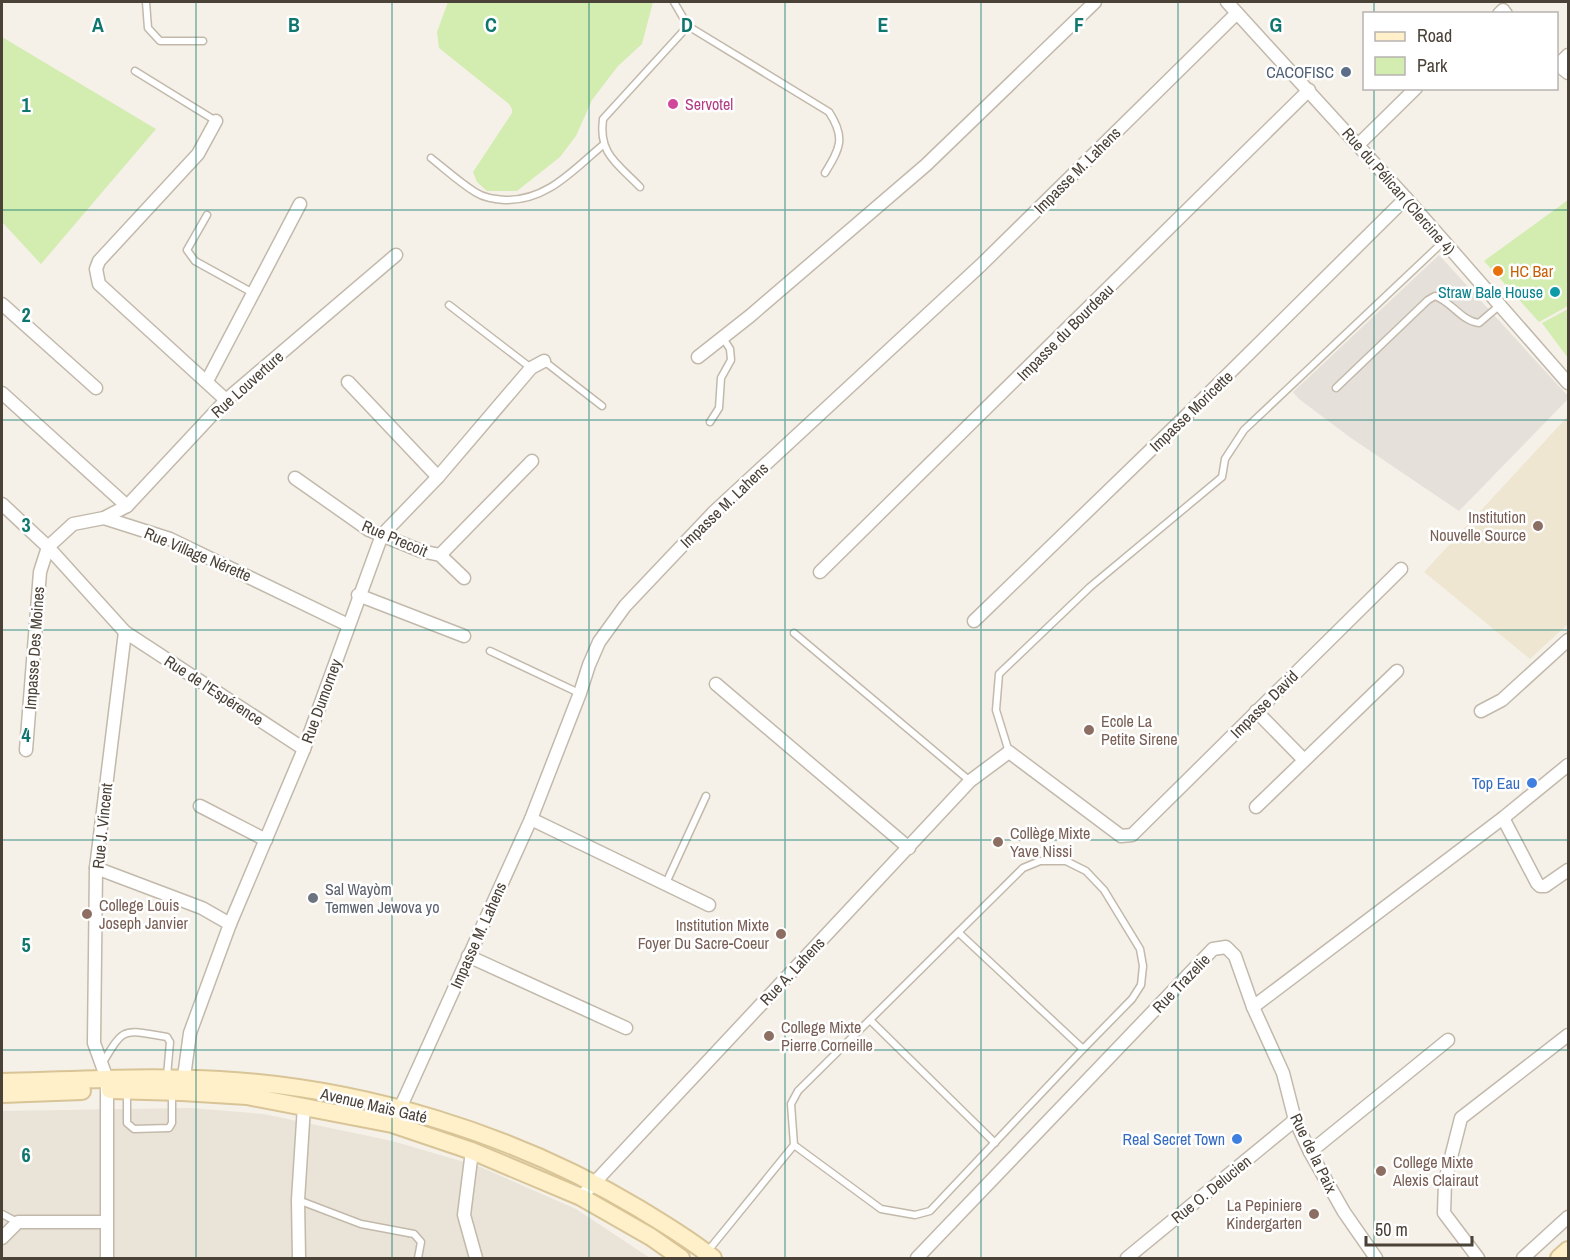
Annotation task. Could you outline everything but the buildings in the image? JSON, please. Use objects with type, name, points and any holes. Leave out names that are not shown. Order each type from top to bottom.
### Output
[{"type":"main road","name":"Avenue Maïs Gaté","points":[[2,1094],[105,1078],[127,1090],[220,1080],[306,1089],[400,1108],[531,1154],[594,1182],[674,1230],[708,1257]]},
{"type":"main road","name":"Avenue Maïs Gaté","points":[[2,1082],[105,1078],[176,1085],[304,1106],[392,1124],[472,1151],[581,1197],[651,1237],[681,1258]]},
{"type":"main road","points":[[1559,1258],[1569,1250]]},
{"type":"street","points":[[698,357],[926,165],[1095,2]]},
{"type":"street","name":"Rue du Pélican (Clercine 4)","points":[[1227,2],[1406,198],[1569,383]]},
{"type":"street","name":"Impasse M. Lahens","points":[[392,1124],[531,819],[589,664],[599,642],[620,613],[714,512],[981,265],[1237,12]]},
{"type":"street","points":[[1561,67],[1569,55]]},
{"type":"street","name":"Impasse du Bourdeau","points":[[820,572],[1309,90]]},
{"type":"street","points":[[1358,145],[1414,90]]},
{"type":"street","points":[[216,121],[198,154],[99,261],[96,269],[99,284],[226,400]]},
{"type":"street","name":"Impasse Moricette","points":[[974,621],[1185,417],[1406,198]]},
{"type":"street","points":[[207,381],[300,204]]},
{"type":"street","name":"Rue Louverture","points":[[104,518],[127,506],[226,400],[396,255]]},
{"type":"street","points":[[2,304],[96,388]]},
{"type":"street","name":"Rue Dumorney","points":[[176,1085],[190,1033],[230,924],[304,749],[358,595],[382,535],[438,477],[531,368],[544,361]]},
{"type":"street","points":[[348,382],[438,477]]},
{"type":"street","points":[[2,393],[127,506]]},
{"type":"street","points":[[440,555],[532,461]]},
{"type":"street","name":"Rue Precoit","points":[[295,478],[369,530],[421,551],[440,555],[464,578]]},
{"type":"street","name":"Rue de l'Espérence","points":[[2,506],[48,548],[125,632],[304,749]]},
{"type":"street","points":[[48,548],[73,525],[104,518]]},
{"type":"street","name":"Rue Village Nérette","points":[[104,518],[170,539],[348,625]]},
{"type":"street","name":"Impasse Des Moines","points":[[26,750],[40,572],[48,548]]},
{"type":"street","name":"Impasse David","points":[[1009,752],[1121,836],[1132,835],[1401,569]]},
{"type":"street","points":[[358,595],[464,636]]},
{"type":"street","name":"Rue J. Vincent","points":[[107,1258],[105,1078],[94,1043],[96,868],[125,632]]},
{"type":"street","points":[[1480,711],[1502,700],[1569,640]]},
{"type":"street","points":[[1256,807],[1397,670]]},
{"type":"street","points":[[716,684],[909,848]]},
{"type":"street","points":[[1256,711],[1304,760]]},
{"type":"street","name":"Rue A. Lahens","points":[[581,1197],[970,781],[1009,752]]},
{"type":"street","points":[[1253,1007],[1503,818],[1569,765]]},
{"type":"street","points":[[201,806],[266,840]]},
{"type":"street","points":[[1503,818],[1540,886],[1545,886],[1569,870]]},
{"type":"street","points":[[531,819],[709,905]]},
{"type":"street","points":[[96,868],[202,908],[230,924]]},
{"type":"street","name":"Rue Trazelie","points":[[917,1258],[1213,949],[1226,947],[1235,956],[1253,1007]]},
{"type":"street","points":[[468,956],[626,1028]]},
{"type":"street","name":"Rue de la Paix","points":[[1253,1007],[1283,1073],[1295,1120],[1310,1152],[1344,1212],[1376,1258]]},
{"type":"street","points":[[1478,1258],[1444,1213],[1445,1181],[1461,1118],[1569,1035]]},
{"type":"street","points":[[1310,1152],[1448,1040]]},
{"type":"street","points":[[299,1258],[298,1200],[304,1106]]},
{"type":"street","name":"Rue O. Delucien","points":[[1127,1258],[1295,1120]]},
{"type":"street","points":[[472,1151],[464,1215],[476,1258]]},
{"type":"street","points":[[1523,1258],[1569,1217]]},
{"type":"street","points":[[2,1238],[18,1222],[106,1222]]},
{"type":"lane","points":[[146,2],[148,28],[160,41],[203,41]]},
{"type":"lane","points":[[674,2],[688,26],[829,112],[838,125],[840,135],[839,150],[825,173]]},
{"type":"lane","points":[[640,187],[608,154],[603,145],[601,133],[603,119],[688,26]]},
{"type":"lane","points":[[135,71],[216,121]]},
{"type":"lane","points":[[431,158],[475,192],[490,199],[518,200],[539,195],[551,188],[603,145]]},
{"type":"lane","points":[[207,215],[187,250],[195,261],[253,293]]},
{"type":"lane","points":[[1009,752],[996,710],[999,674],[1090,587],[1222,477],[1225,459],[1244,430],[1443,242]]},
{"type":"lane","points":[[1336,388],[1428,300],[1435,296],[1442,298],[1470,322],[1479,323],[1500,305]]},
{"type":"lane","points":[[449,305],[531,368]]},
{"type":"lane","points":[[710,422],[719,408],[721,378],[731,360],[730,349],[722,338]]},
{"type":"lane","points":[[544,361],[602,406]]},
{"type":"lane","points":[[794,633],[970,781]]},
{"type":"lane","points":[[489,651],[580,693]]},
{"type":"lane","points":[[666,883],[706,796]]},
{"type":"lane","points":[[708,1257],[794,1145],[791,1104],[798,1091],[1023,868],[1040,861],[1066,861],[1086,871],[1104,890],[1140,949],[1143,966],[1141,986],[1132,999],[930,1211],[915,1215],[881,1209],[794,1145]]},
{"type":"lane","points":[[959,933],[1083,1048]]},
{"type":"lane","points":[[870,1020],[995,1143]]},
{"type":"lane","points":[[105,1078],[118,1037],[136,1032],[167,1036],[170,1042],[176,1085],[172,1124],[169,1128],[134,1129],[127,1123],[127,1090]]},
{"type":"lane","points":[[298,1200],[362,1224],[414,1234],[421,1242],[418,1258]]},
{"type":"lane","points":[[2,1214],[18,1222]]},
{"type":"shaded area","points":[[1439,255],[1568,396],[1568,399],[1459,511],[1351,438],[1293,392]]},
{"type":"shaded area","points":[[1568,416],[1568,624],[1530,659],[1424,572]]},
{"type":"shaded area","points":[[190,1108],[264,1114],[392,1141],[478,1166],[576,1209],[650,1258],[2,1258],[2,1111]]},
{"type":"green space","points":[[448,2],[653,2],[642,44],[618,66],[592,100],[576,136],[560,157],[517,191],[487,191],[477,182],[473,172],[512,113],[512,109],[509,104],[439,48],[437,32]]},
{"type":"green space","points":[[2,37],[156,129],[41,264],[2,222]]},
{"type":"green space","points":[[1568,200],[1568,306],[1539,322],[1484,261]]},
{"type":"green space","points":[[1568,309],[1568,358],[1542,323]]},
{"type":"place","name":"CACOFISC","points":[[1346,72]]},
{"type":"place","name":"Servotel","points":[[673,104]]},
{"type":"place","name":"HC Bar","points":[[1498,271]]},
{"type":"place","name":"Straw Bale House","points":[[1555,292]]},
{"type":"place","name":"Institution Nouvelle Source","points":[[1538,526]]},
{"type":"place","name":"Ecole La Petite Sirene","points":[[1089,730]]},
{"type":"place","name":"Top Eau","points":[[1532,783]]},
{"type":"place","name":"Collège Mixte Yave Nissi","points":[[998,842]]},
{"type":"place","name":"Sal Wayòm Temwen Jewova yo","points":[[313,898]]},
{"type":"place","name":"College Louis Joseph Janvier","points":[[87,914]]},
{"type":"place","name":"Institution Mixte Foyer Du Sacre-Coeur","points":[[781,934]]},
{"type":"place","name":"College Mixte Pierre Corneille","points":[[769,1036]]},
{"type":"place","name":"Real Secret Town","points":[[1237,1139]]},
{"type":"place","name":"College Mixte Alexis Clairaut","points":[[1381,1171]]},
{"type":"place","name":"La Pepiniere Kindergarten","points":[[1314,1214]]}]
